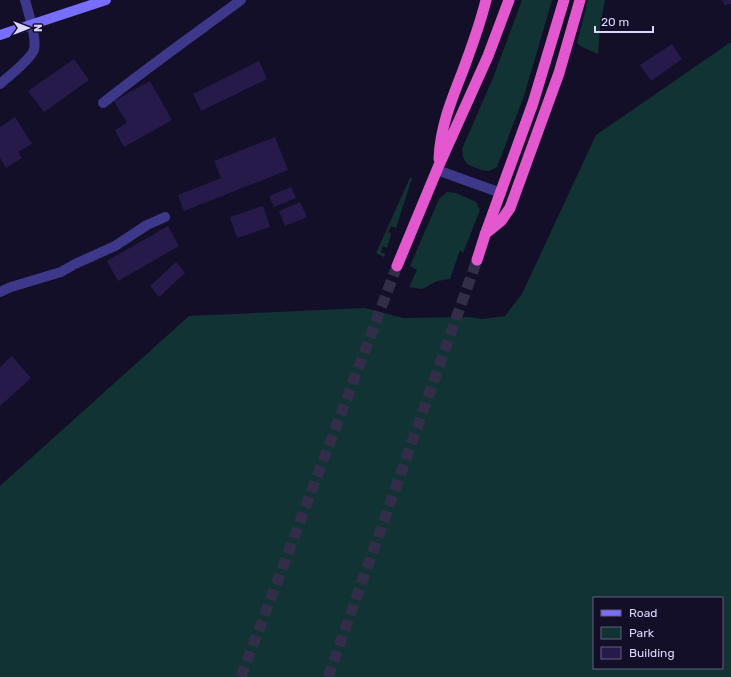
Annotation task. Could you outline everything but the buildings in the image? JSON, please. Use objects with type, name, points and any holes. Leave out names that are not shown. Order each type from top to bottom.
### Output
[{"type":"highway","points":[[438,167],[440,139],[445,120],[482,18],[486,0]]},
{"type":"highway","points":[[397,266],[438,167],[488,56],[509,0]]},
{"type":"highway","points":[[477,260],[533,103],[564,0]]},
{"type":"highway","points":[[485,235],[501,221],[510,208],[556,80],[580,0]]},
{"type":"main road","points":[[0,35],[106,0]]},
{"type":"street","points":[[0,84],[19,67],[34,50],[32,25],[25,0]]},
{"type":"street","points":[[103,103],[170,51],[241,0]]},
{"type":"street","points":[[438,167],[501,193]]},
{"type":"street","points":[[0,292],[11,287],[61,272],[115,246],[147,225],[165,217]]},
{"type":"green space","points":[[522,0],[552,0],[524,96],[497,167],[489,171],[481,170],[467,164],[463,157],[462,149],[493,78]]},
{"type":"green space","points":[[588,0],[605,0],[600,27],[598,54],[582,47],[577,43]]},
{"type":"green space","points":[[731,42],[731,677],[0,677],[0,486],[189,316],[365,308],[403,318],[468,317],[482,319],[505,316],[522,294],[596,135]]},
{"type":"green space","points":[[410,178],[412,178],[396,228],[391,226],[388,232],[391,234],[387,248],[383,246],[381,252],[385,254],[384,257],[376,253]]},
{"type":"green space","points":[[447,192],[456,193],[476,202],[480,210],[463,253],[460,250],[450,279],[437,281],[422,289],[409,287],[417,270],[410,266],[439,199]]},
{"type":"tunnel","points":[[328,677],[477,260]]},
{"type":"tunnel","points":[[241,677],[397,266]]}]
